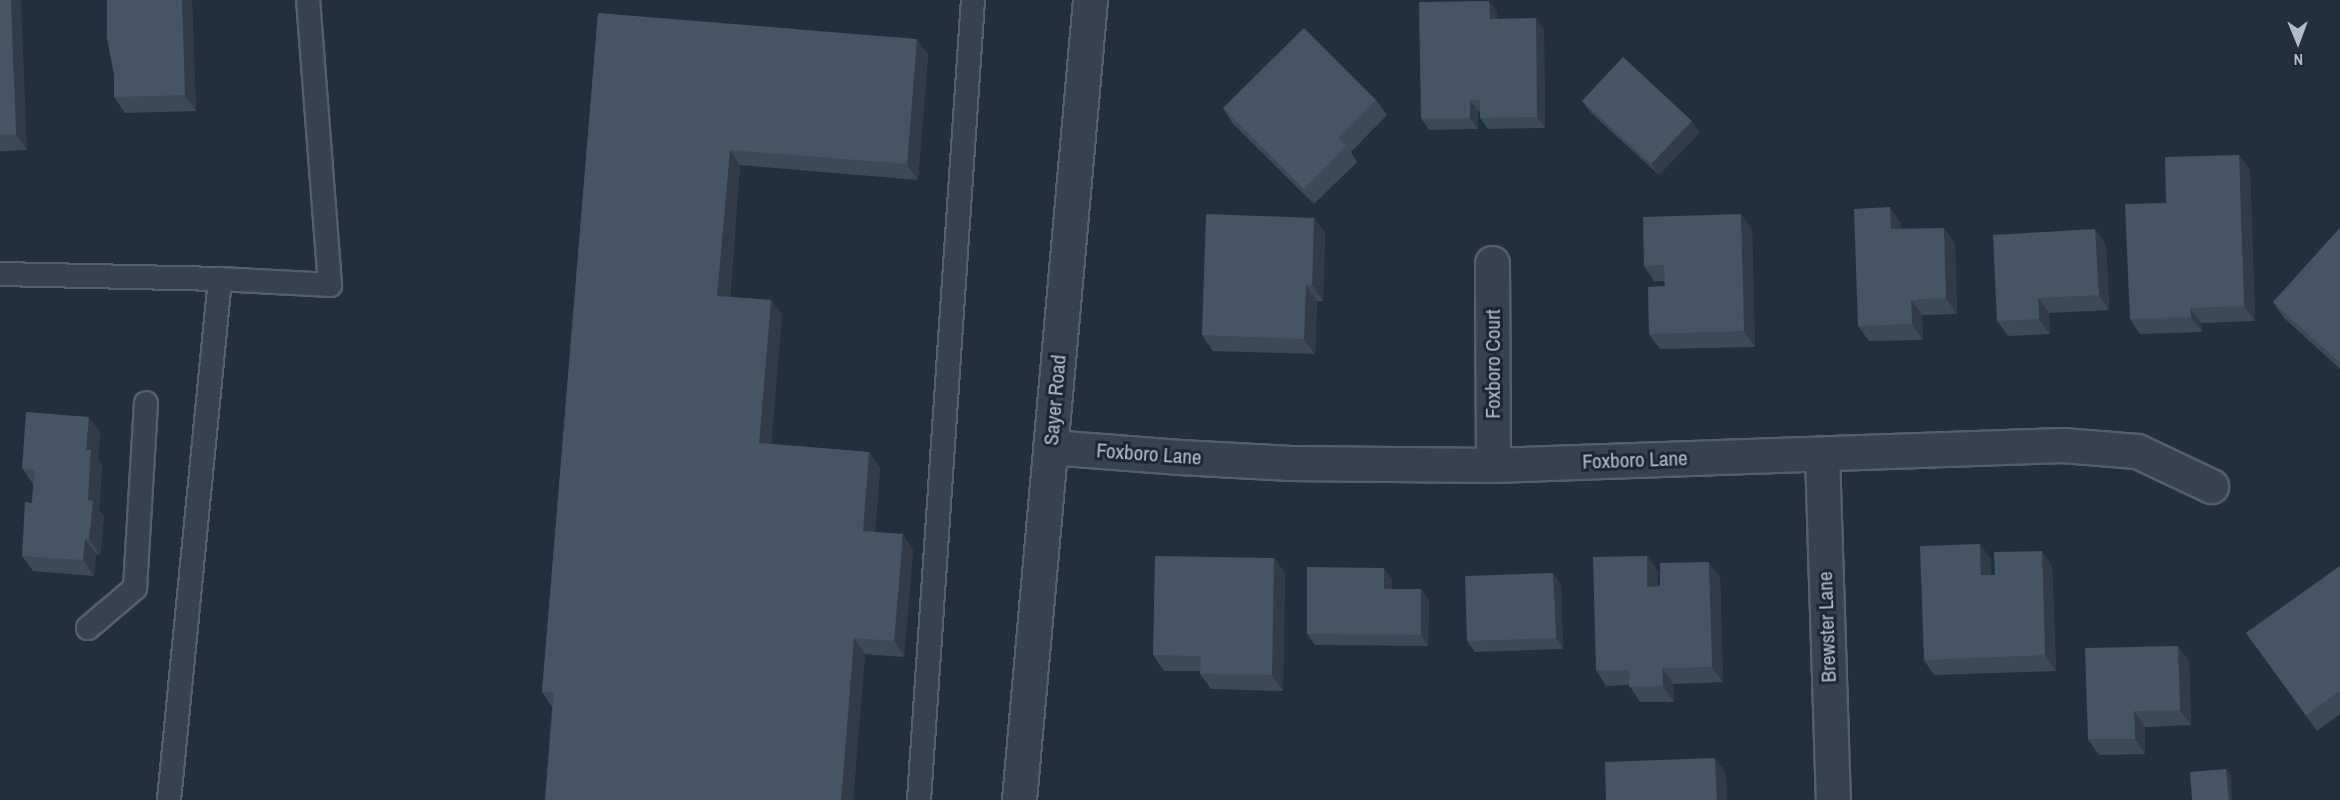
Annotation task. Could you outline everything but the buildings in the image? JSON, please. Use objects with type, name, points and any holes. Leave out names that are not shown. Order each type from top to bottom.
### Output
[{"type":"street","name":"Sayer Road","points":[[1019,800],[1090,0]]},
{"type":"street","name":"Foxboro Court","points":[[1492,263],[1493,465]]},
{"type":"street","name":"Foxboro Lane","points":[[1050,447],[1291,463],[1493,465],[2062,445],[2137,451],[2211,486]]},
{"type":"street","name":"Brewster Lane","points":[[1822,454],[1833,800]]},
{"type":"lane","points":[[0,274],[220,279],[330,285],[308,0]]},
{"type":"lane","points":[[919,800],[973,0]]},
{"type":"lane","points":[[169,800],[220,279]]},
{"type":"lane","points":[[88,628],[135,588],[146,403]]}]
